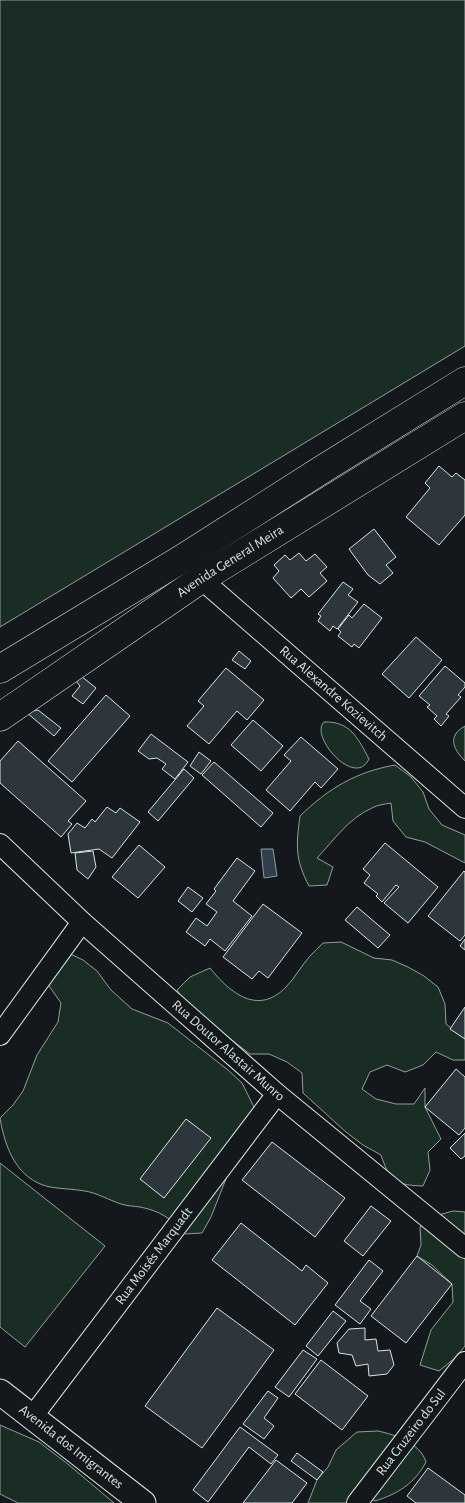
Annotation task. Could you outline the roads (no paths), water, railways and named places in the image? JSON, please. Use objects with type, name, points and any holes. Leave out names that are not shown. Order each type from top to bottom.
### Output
[{"type":"main road","name":"Avenida General Meira","points":[[0,669],[180,560],[376,435],[465,381]]},
{"type":"main road","name":"Avenida General Meira","points":[[0,717],[202,579],[462,421]]},
{"type":"street","name":"Rua Alexandre Kozievitch","points":[[202,579],[465,808]]},
{"type":"street","name":"Rua Doutor Alastair Munro","points":[[0,844],[82,922],[277,1094],[465,1248]]},
{"type":"street","points":[[0,1035],[82,922]]},
{"type":"street","name":"Rua Moisés Marquadt","points":[[32,1417],[277,1094]]},
{"type":"street","name":"Rua Cruzeiro do Sul","points":[[357,1503],[465,1362]]},
{"type":"street","name":"Avenida dos Imigrantes","points":[[0,1392],[143,1503]]},
{"type":"water","points":[[261,849],[273,849],[277,876],[264,878]]}]
